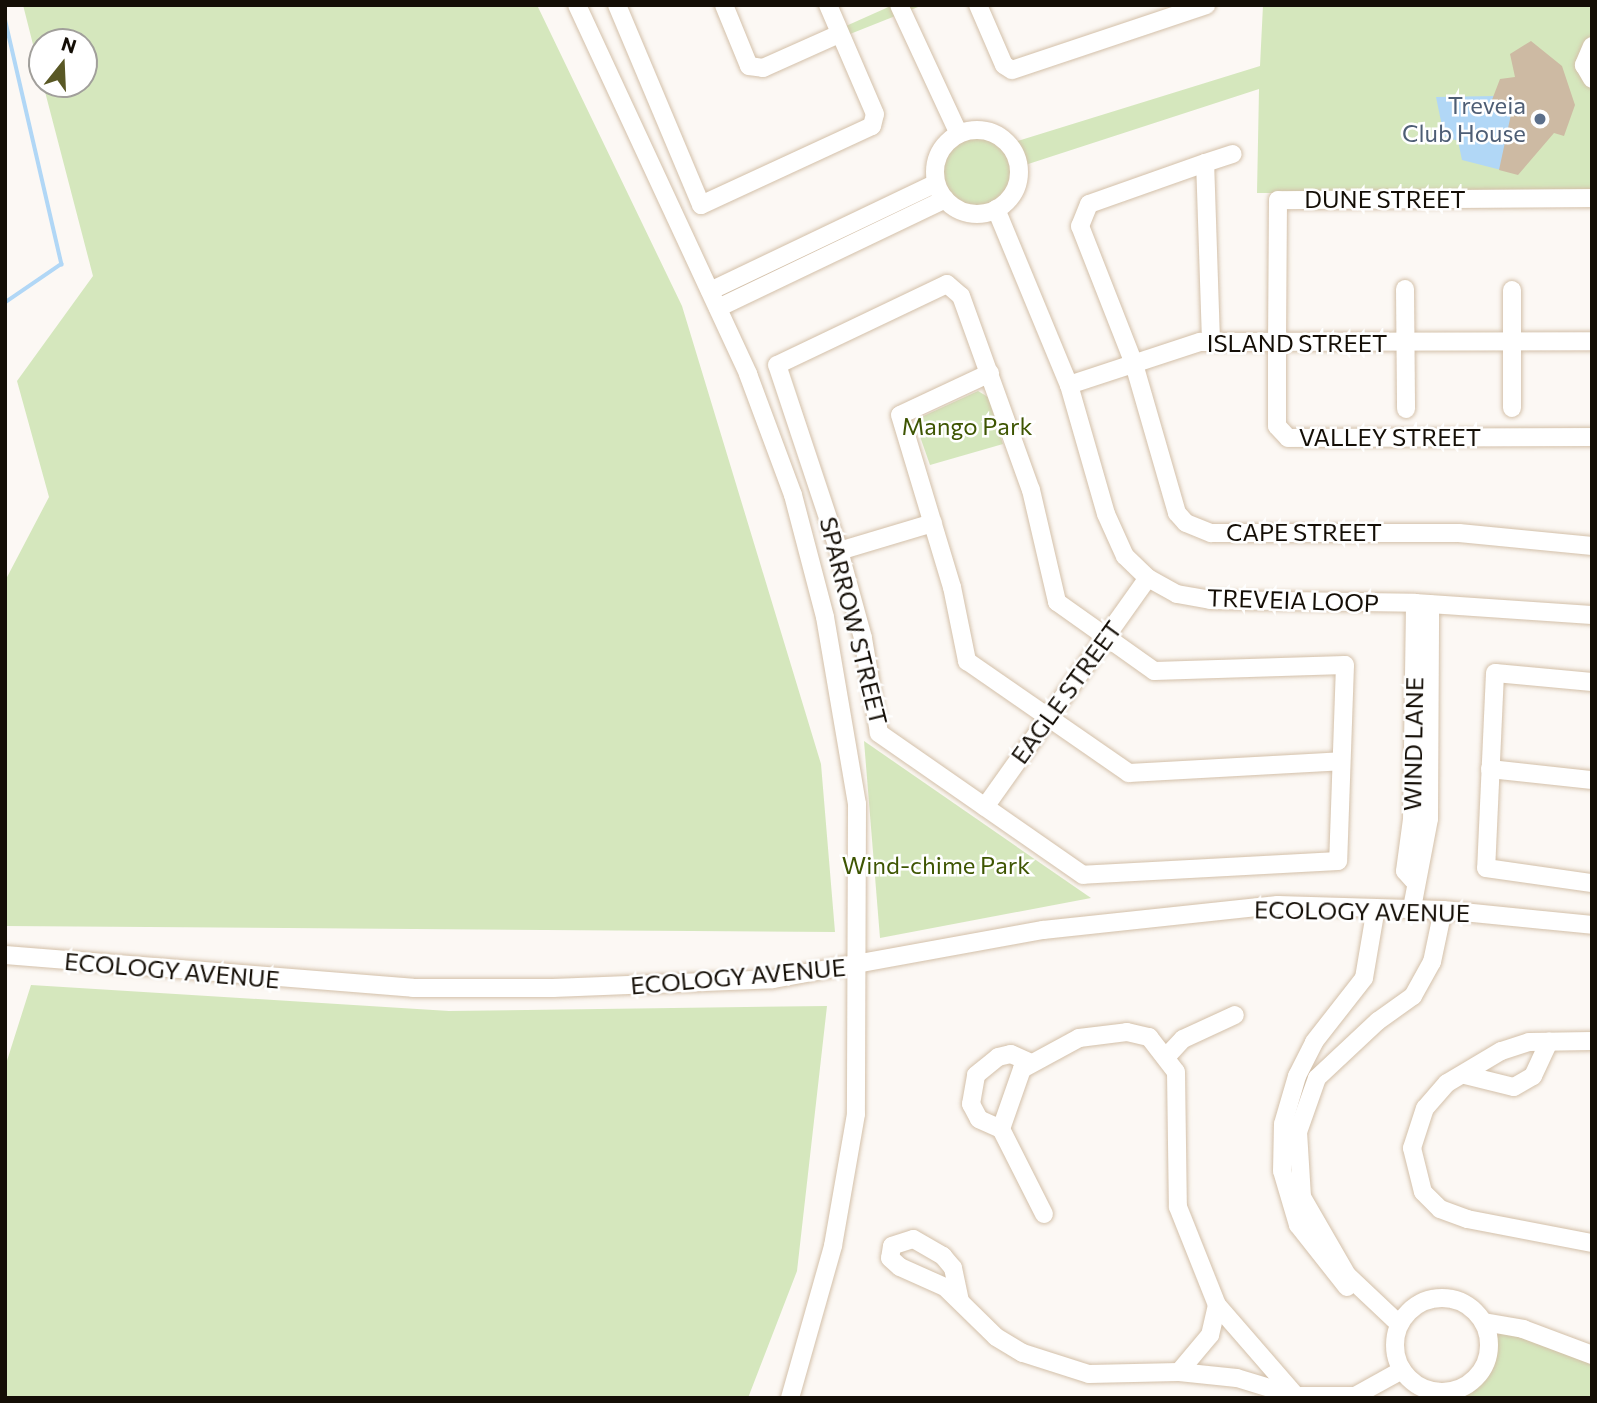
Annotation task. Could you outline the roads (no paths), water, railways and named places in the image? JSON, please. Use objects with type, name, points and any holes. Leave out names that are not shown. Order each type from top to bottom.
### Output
[{"type":"street","points":[[577,5],[718,308],[793,495],[825,617],[857,804],[860,966],[856,1114],[833,1246],[790,1398]]},
{"type":"street","points":[[617,5],[701,205],[872,126],[875,114],[828,5]]},
{"type":"street","points":[[724,5],[749,66],[763,68],[839,34]]},
{"type":"street","points":[[899,5],[959,134]]},
{"type":"street","points":[[978,5],[1004,65],[1012,70],[1206,5]]},
{"type":"street","points":[[1592,46],[1584,65],[1592,79]]},
{"type":"street","points":[[985,131],[1015,155],[1018,179],[996,209],[969,213],[945,199],[936,183],[939,154],[959,134],[985,131]]},
{"type":"street","name":"CAPE STREET","points":[[1233,154],[1089,204],[1082,213],[1080,226],[1134,364],[1177,513],[1194,528],[1210,533],[1459,533],[1592,546]]},
{"type":"street","points":[[1205,163],[1211,341]]},
{"type":"street","points":[[710,291],[936,183]]},
{"type":"street","name":"DUNE STREET","points":[[1277,341],[1278,200],[1592,198]]},
{"type":"street","points":[[718,308],[945,199]]},
{"type":"street","name":"TREVEIA LOOP","points":[[996,209],[1069,384],[1106,514],[1125,556],[1148,578],[1177,594],[1210,600],[1422,604],[1592,615]]},
{"type":"street","points":[[840,229],[849,245]]},
{"type":"street","name":"SPARROW STREET","points":[[947,284],[961,296],[1031,490],[1057,602],[1154,671],[1345,665],[1338,861],[1083,875],[879,733],[863,638],[839,551],[777,365],[947,284]]},
{"type":"street","name":"ISLAND STREET","points":[[1405,289],[1406,409]]},
{"type":"street","points":[[1511,408],[1512,290]]},
{"type":"street","name":"ISLAND STREET","points":[[1069,384],[1211,341],[1592,341]]},
{"type":"street","name":"VALLEY STREET","points":[[1277,341],[1277,426],[1288,438],[1592,437]]},
{"type":"street","points":[[990,373],[900,415],[933,523],[967,662],[1129,773],[1341,761]]},
{"type":"street","points":[[839,551],[933,523]]},
{"type":"street","name":"EAGLE STREET","points":[[985,807],[1148,578]]},
{"type":"street","name":"WIND LANE","points":[[1412,908],[1413,880],[1429,819],[1422,604]]},
{"type":"street","points":[[1592,682],[1495,673],[1486,868],[1592,883]]},
{"type":"street","points":[[1490,769],[1592,780]]},
{"type":"street","name":"ECOLOGY AVENUE","points":[[5,955],[413,988],[687,984],[860,966],[1043,930],[1278,905],[1412,908],[1592,925]]},
{"type":"street","points":[[1376,908],[1364,978],[1314,1042],[1288,1100],[1282,1171],[1298,1226],[1321,1261],[1398,1327]]},
{"type":"street","points":[[1443,910],[1432,962],[1413,996],[1378,1021],[1317,1078],[1298,1132],[1302,1197],[1347,1275],[1398,1327],[1402,1370],[1417,1385],[1449,1395],[1476,1379],[1485,1366],[1489,1344],[1484,1322]]},
{"type":"street","points":[[1168,1055],[1183,1039],[1235,1015]]},
{"type":"street","points":[[1001,1129],[1010,1090],[1030,1062],[1079,1038],[1127,1032],[1149,1037],[1168,1055],[1176,1072],[1178,1207],[1217,1305],[1296,1396]]},
{"type":"street","points":[[1592,1041],[1549,1042],[1501,1051],[1465,1075],[1447,1083],[1415,1128],[1412,1168],[1423,1192],[1440,1209],[1467,1219],[1592,1243]]},
{"type":"street","points":[[1465,1075],[1514,1087],[1533,1076],[1549,1042]]},
{"type":"street","points":[[1030,1062],[1011,1054],[998,1057],[976,1075],[971,1104],[979,1119],[1001,1129],[1044,1214]]},
{"type":"street","points":[[1398,1327],[1420,1303],[1449,1297],[1463,1302],[1484,1322],[1523,1329],[1592,1355]]},
{"type":"street","points":[[960,1301],[996,1337],[1054,1367],[1089,1374],[1179,1372],[1237,1378],[1296,1396],[1356,1396],[1402,1370]]},
{"type":"street","points":[[1179,1372],[1210,1335],[1217,1305]]},
{"type":"water","points":[[1496,96],[1521,103],[1505,171],[1462,160],[1458,141],[1444,136],[1436,97]]},
{"type":"waterway","points":[[5,18],[62,264],[5,303]]},
{"type":"place","name":"Treveia Club House","points":[[1540,119]]},
{"type":"park label","name":"Mango Park","points":[[967,426]]},
{"type":"park label","name":"Wind-chime Park","points":[[936,865]]}]
